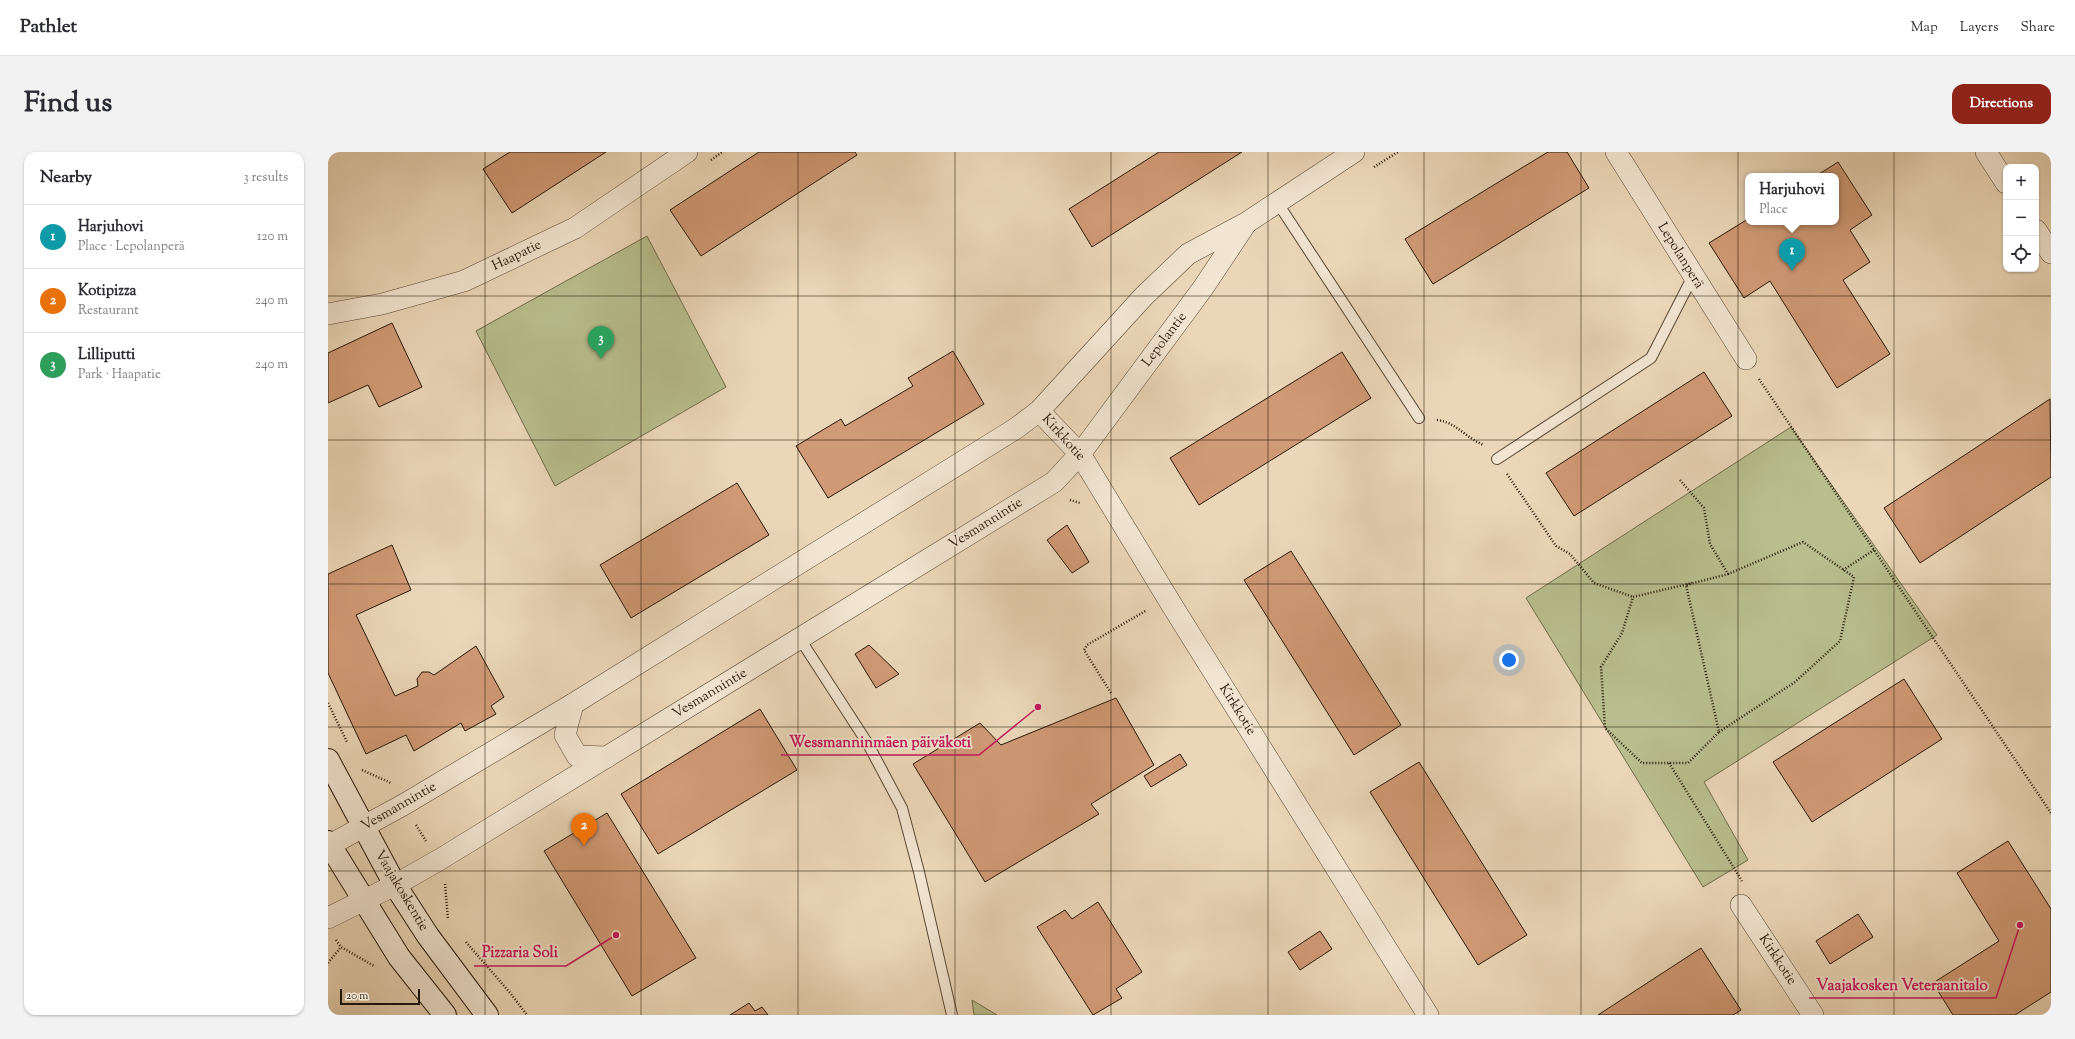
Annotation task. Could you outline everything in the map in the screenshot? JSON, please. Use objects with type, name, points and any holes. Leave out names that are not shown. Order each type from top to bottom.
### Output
[{"type":"main road","name":"Vaajakoskentie","points":[[328,760],[395,885],[428,936],[487,1015]]},
{"type":"main road","points":[[329,844],[400,957],[445,1015]]},
{"type":"street","name":"Haapatie","points":[[328,314],[382,304],[464,281],[575,228],[687,152]]},
{"type":"street","name":"Lepolantie","points":[[1039,411],[1144,296],[1188,254],[1246,223],[1354,152]]},
{"type":"street","name":"Lepolanperä","points":[[1616,152],[1746,359]]},
{"type":"street","points":[[1986,152],[2003,178]]},
{"type":"street","name":"Lepolantie","points":[[1080,454],[1203,288],[1246,223]]},
{"type":"street","points":[[2039,235],[2051,253]]},
{"type":"street","name":"Kirkkotie","points":[[1039,411],[1080,454],[1173,607],[1428,1015]]},
{"type":"street","name":"Vesmannintie","points":[[329,844],[403,805],[573,704],[1015,429],[1039,411]]},
{"type":"street","name":"Vesmannintie","points":[[330,926],[363,900],[395,885],[439,860],[1054,482],[1080,454]]},
{"type":"street","points":[[573,704],[565,735],[577,756],[607,757]]},
{"type":"street","name":"Kirkkotie","points":[[1741,905],[1813,1015]]},
{"type":"lane","points":[[1278,202],[1419,418]]},
{"type":"lane","points":[[1497,459],[1651,358],[1693,276]]},
{"type":"lane","points":[[800,639],[868,744],[902,808],[919,872],[952,1015]]},
{"type":"path","points":[[1746,359],[2051,813]]},
{"type":"path","points":[[1419,418],[1448,421],[1474,441],[1489,447],[1556,546],[1570,554],[1594,583],[1633,597],[1728,574],[1803,542],[1854,577],[1840,642],[1795,682],[1719,732],[1688,763],[1642,763],[1606,728],[1601,667],[1622,633],[1633,597]]},
{"type":"path","points":[[1680,480],[1704,508],[1710,544],[1728,574]]},
{"type":"path","points":[[1843,570],[1874,550]]},
{"type":"path","points":[[1692,583],[1686,584],[1719,732]]},
{"type":"path","points":[[1111,694],[1084,650],[1087,645],[1154,606]]},
{"type":"path","points":[[328,704],[350,749]]},
{"type":"path","points":[[1669,763],[1739,876]]},
{"type":"path","points":[[360,769],[392,784],[403,805]]},
{"type":"path","points":[[330,926],[341,947],[380,969]]},
{"type":"path","points":[[462,938],[511,994],[526,1015]]},
{"type":"path","points":[[328,963],[341,947]]},
{"type":"green space","points":[[647,236],[726,387],[555,486],[476,331]]},
{"type":"green space","points":[[1791,427],[1937,635],[1704,782],[1748,860],[1703,887],[1526,598]]},
{"type":"green space","points":[[972,1000],[997,1015],[974,1015]]},
{"type":"building","points":[[510,152],[606,152],[512,213],[483,169]]},
{"type":"building","points":[[759,152],[855,152],[857,155],[701,256],[670,210]]},
{"type":"building","points":[[1159,152],[1242,152],[1092,247],[1069,209]]},
{"type":"building","points":[[1548,152],[1567,152],[1589,188],[1433,284],[1405,239]]},
{"type":"building","points":[[1838,162],[1872,215],[1850,230],[1870,262],[1843,280],[1890,354],[1837,388],[1770,281],[1744,298],[1709,243],[1745,221],[1745,225],[1839,225],[1839,173],[1821,173]]},
{"type":"building","points":[[392,323],[422,387],[379,407],[368,385],[328,403],[328,353]]},
{"type":"building","points":[[953,351],[984,404],[828,498],[796,446],[841,419],[845,426],[913,386],[908,378]]},
{"type":"building","points":[[1342,352],[1371,398],[1199,505],[1170,458]]},
{"type":"building","points":[[1704,372],[1732,416],[1574,516],[1546,473]]},
{"type":"building","points":[[2050,399],[2051,477],[1920,563],[1884,508]]},
{"type":"building","points":[[737,483],[769,535],[631,618],[600,565]]},
{"type":"building","points":[[1067,525],[1089,562],[1072,573],[1047,540]]},
{"type":"building","points":[[392,545],[411,590],[356,615],[395,696],[418,686],[417,679],[422,672],[429,672],[434,675],[476,646],[504,697],[491,706],[496,714],[465,731],[461,723],[414,751],[406,735],[366,754],[328,673],[328,574]]},
{"type":"building","points":[[1291,551],[1401,725],[1354,755],[1244,580]]},
{"type":"building","points":[[869,645],[899,674],[876,688],[855,654]]},
{"type":"building","points":[[1904,679],[1942,739],[1812,822],[1773,762]]},
{"type":"building","points":[[1116,698],[1154,765],[1091,804],[1099,814],[985,882],[913,764],[980,723],[1001,745]]},
{"type":"building","points":[[760,709],[797,770],[658,854],[621,794]]},
{"type":"building","points":[[1180,754],[1187,765],[1151,787],[1144,776]]},
{"type":"building","points":[[1419,762],[1527,935],[1478,965],[1370,792]]},
{"type":"building","points":[[607,813],[696,958],[632,996],[544,851]]},
{"type":"building","points":[[2008,841],[2051,909],[2051,992],[2015,1015],[1953,1015],[1933,983],[1999,941],[1957,873]]},
{"type":"building","points":[[1098,902],[1142,972],[1116,989],[1122,998],[1093,1015],[1037,927],[1065,910],[1072,919]]},
{"type":"building","points":[[1858,914],[1873,937],[1830,964],[1816,941]]},
{"type":"building","points":[[1320,931],[1332,949],[1300,970],[1288,952]]},
{"type":"building","points":[[1701,948],[1741,1010],[1733,1015],[1598,1015]]},
{"type":"building","points":[[749,1003],[755,1011],[762,1007],[768,1015],[730,1015]]},
{"type":"place","name":"Harjuhovi","points":[[1792,271]]},
{"type":"place","name":"Lilliputti","points":[[601,359]]},
{"type":"place","name":"Wessmanninmäen päiväkoti","points":[[1038,707]]},
{"type":"place","name":"Kotipizza","points":[[584,846]]},
{"type":"place","name":"Vaajakosken Veteraanitalo","points":[[2020,925]]},
{"type":"place","name":"Pizzaria Soli","points":[[616,935]]}]
